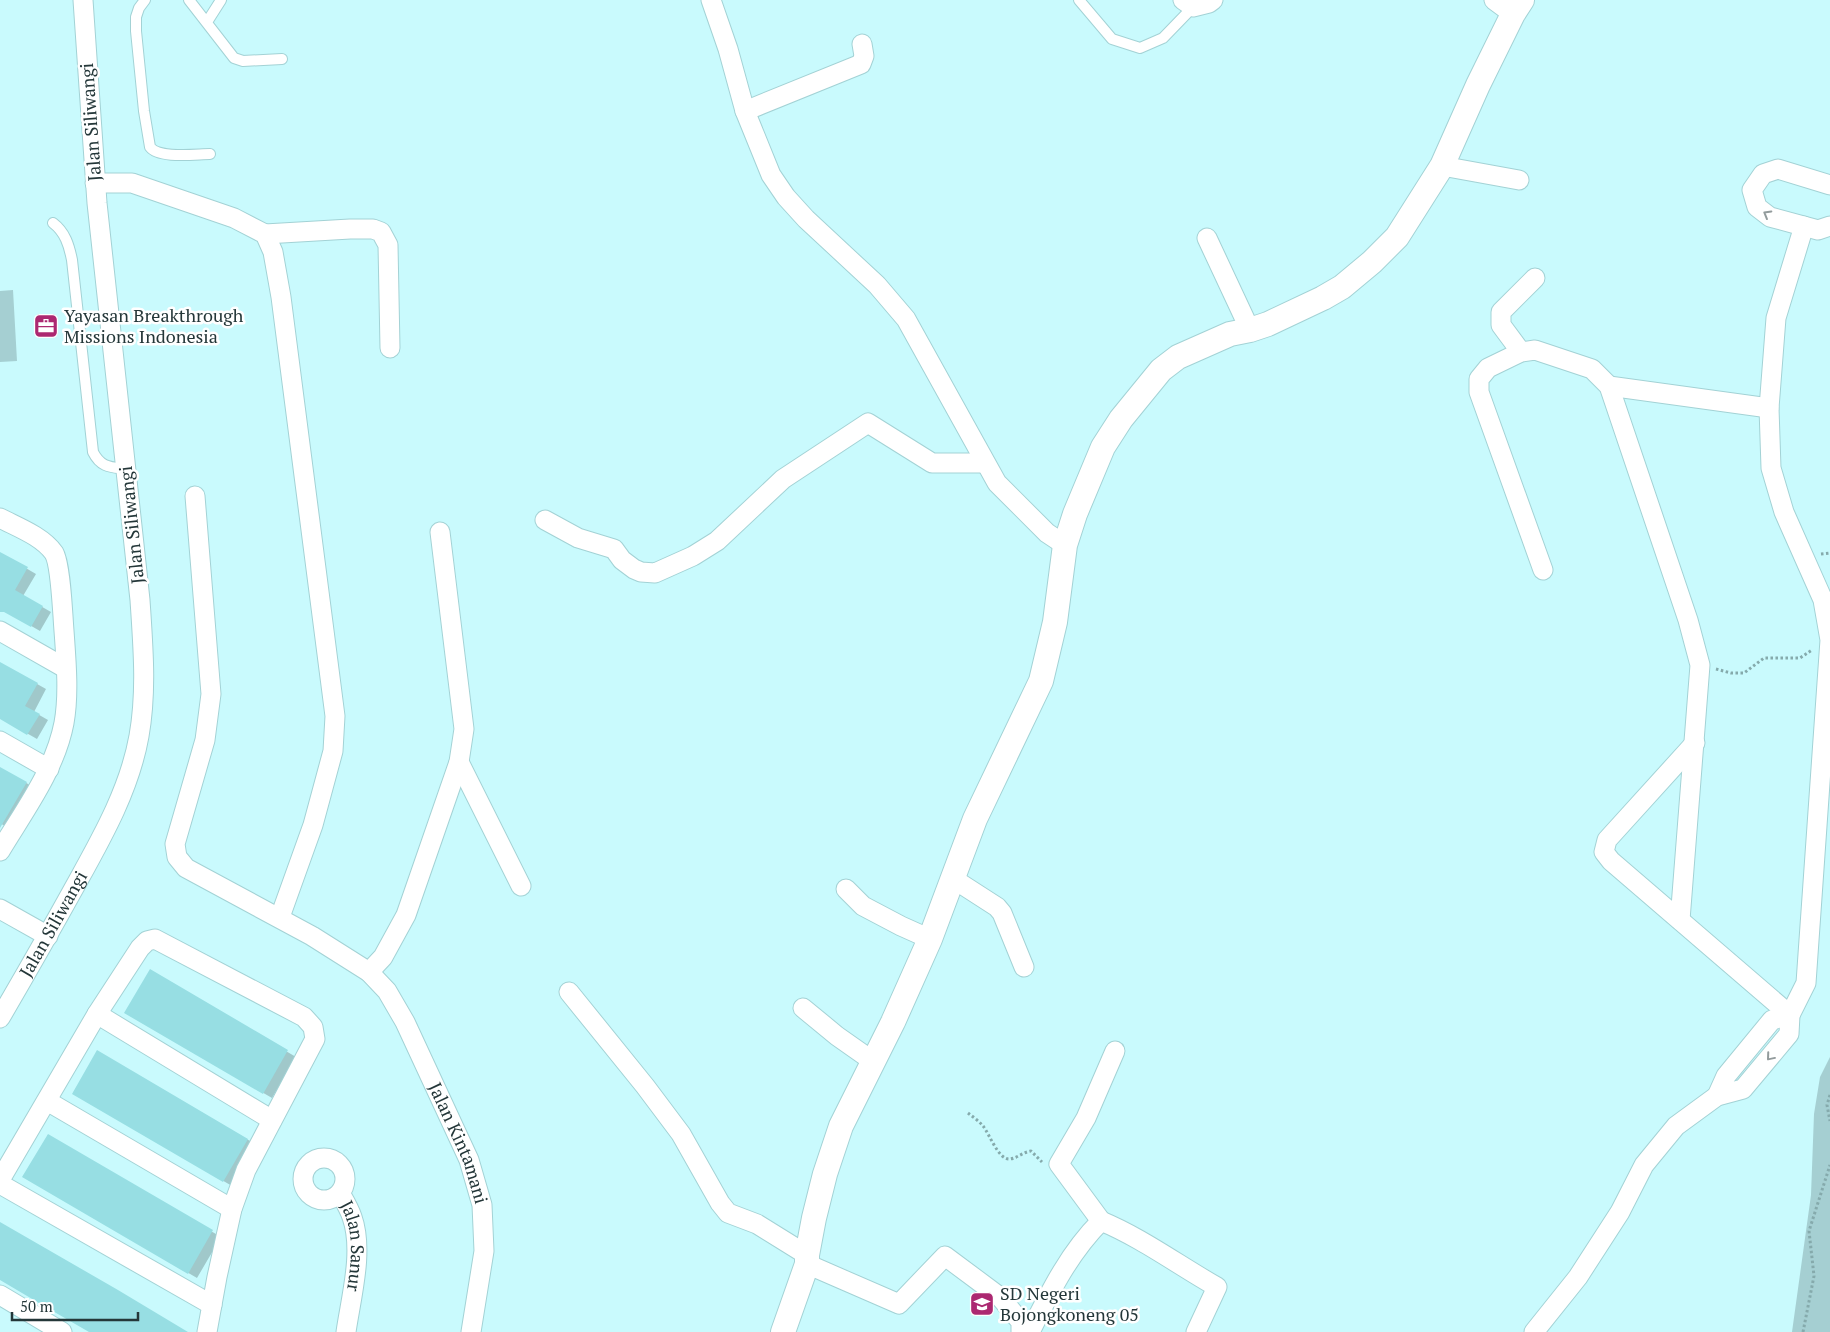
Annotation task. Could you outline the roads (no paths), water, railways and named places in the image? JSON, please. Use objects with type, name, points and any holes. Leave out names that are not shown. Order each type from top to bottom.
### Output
[{"type":"street","name":"Jalan Siliwangi","points":[[0,1018],[93,854],[124,789],[140,736],[144,698],[144,652],[95,182],[83,0]]},
{"type":"street","points":[[711,0],[728,49],[745,111],[771,175],[786,197],[806,219],[877,285],[906,319],[997,483],[1048,533],[1065,545]]},
{"type":"street","points":[[1188,3],[1209,3],[1213,0]]},
{"type":"street","points":[[783,1332],[807,1259],[816,1209],[841,1126],[874,1062],[930,939],[975,818],[1041,681],[1055,622],[1065,545],[1075,514],[1103,447],[1121,419],[1161,370],[1178,357],[1206,343],[1230,334],[1250,330],[1323,298],[1342,287],[1372,262],[1397,237],[1442,166],[1478,85],[1518,7],[1494,0]]},
{"type":"street","points":[[745,111],[861,64],[864,56],[862,44]]},
{"type":"street","points":[[1442,166],[1518,180]]},
{"type":"street","points":[[1830,185],[1778,169],[1763,174],[1752,190],[1757,207],[1770,217],[1818,230],[1830,226]]},
{"type":"street","points":[[95,182],[132,183],[234,218],[265,234],[365,229],[381,232],[388,245],[390,348]]},
{"type":"street","points":[[1534,1332],[1578,1277],[1620,1212],[1644,1166],[1676,1126],[1717,1096],[1726,1076],[1772,1020],[1790,1015],[1806,983],[1830,640],[1823,600],[1784,512],[1771,468],[1769,408],[1776,318],[1804,226]]},
{"type":"street","points":[[265,234],[273,252],[281,297],[335,716],[332,751],[313,825],[280,917]]},
{"type":"street","points":[[1207,238],[1250,330]]},
{"type":"street","points":[[1521,352],[1501,324],[1500,312],[1535,278]]},
{"type":"street","points":[[1543,570],[1479,392],[1479,379],[1488,368],[1521,352],[1535,350],[1592,369],[1609,386],[1688,620],[1700,665],[1680,920]]},
{"type":"street","points":[[1609,386],[1769,408]]},
{"type":"street","points":[[544,520],[578,538],[614,549],[622,560],[634,570],[655,573],[693,556],[718,541],[784,479],[868,423],[932,463],[985,463]]},
{"type":"street","name":"Jalan Kintamani","points":[[195,496],[211,694],[205,740],[175,844],[177,857],[186,868],[280,917],[369,972],[387,991],[405,1022],[469,1160],[482,1205],[484,1251],[471,1332]]},
{"type":"street","points":[[0,518],[44,542],[55,554],[63,612],[66,668],[64,722],[49,769],[0,851]]},
{"type":"street","points":[[369,972],[383,957],[406,915],[459,762],[464,729],[440,532]]},
{"type":"street","points":[[0,630],[66,668]]},
{"type":"street","points":[[0,741],[49,769]]},
{"type":"street","points":[[1695,743],[1607,840],[1604,852],[1610,861],[1790,1015]]},
{"type":"street","points":[[459,762],[521,886]]},
{"type":"street","points":[[952,878],[997,907],[1002,913],[1024,967]]},
{"type":"street","points":[[846,889],[863,906],[930,939]]},
{"type":"street","points":[[0,909],[48,936]]},
{"type":"street","points":[[0,1180],[97,1014],[140,948],[147,941],[156,939],[304,1017],[313,1027],[315,1039],[246,1170],[232,1209],[207,1332]]},
{"type":"street","points":[[569,992],[681,1134],[720,1203],[728,1213],[757,1224],[807,1259],[899,1304],[945,1256],[1000,1297],[1021,1322],[1021,1332]]},
{"type":"street","points":[[803,1008],[837,1036],[874,1062]]},
{"type":"street","points":[[97,1014],[272,1120]]},
{"type":"street","points":[[1115,1051],[1086,1118],[1059,1164],[1101,1220],[1161,1251],[1189,1271],[1217,1287],[1196,1332]]},
{"type":"street","points":[[47,1101],[232,1209]]},
{"type":"street","points":[[0,1184],[212,1305]]},
{"type":"street","name":"Jalan Sanur","points":[[340,1192],[352,1217],[357,1238],[357,1258],[346,1332]]},
{"type":"street","points":[[1030,1332],[1054,1282],[1086,1235],[1101,1220]]},
{"type":"street","points":[[0,1296],[62,1332]]},
{"type":"lane","points":[[144,0],[136,17],[136,31],[142,95],[150,147],[160,154],[210,154]]},
{"type":"lane","points":[[189,0],[234,58],[243,61],[282,59]]},
{"type":"lane","points":[[207,22],[221,0]]},
{"type":"lane","points":[[1079,0],[1112,39],[1140,48],[1163,38],[1188,3]]},
{"type":"lane","points":[[53,223],[61,229],[71,254],[93,452],[97,460],[103,464],[126,469]]},
{"type":"place","name":"Yayasan Breakthrough Missions Indonesia","points":[[46,326]]},
{"type":"place","name":"SD Negeri Bojongkoneng 05","points":[[982,1304]]}]
